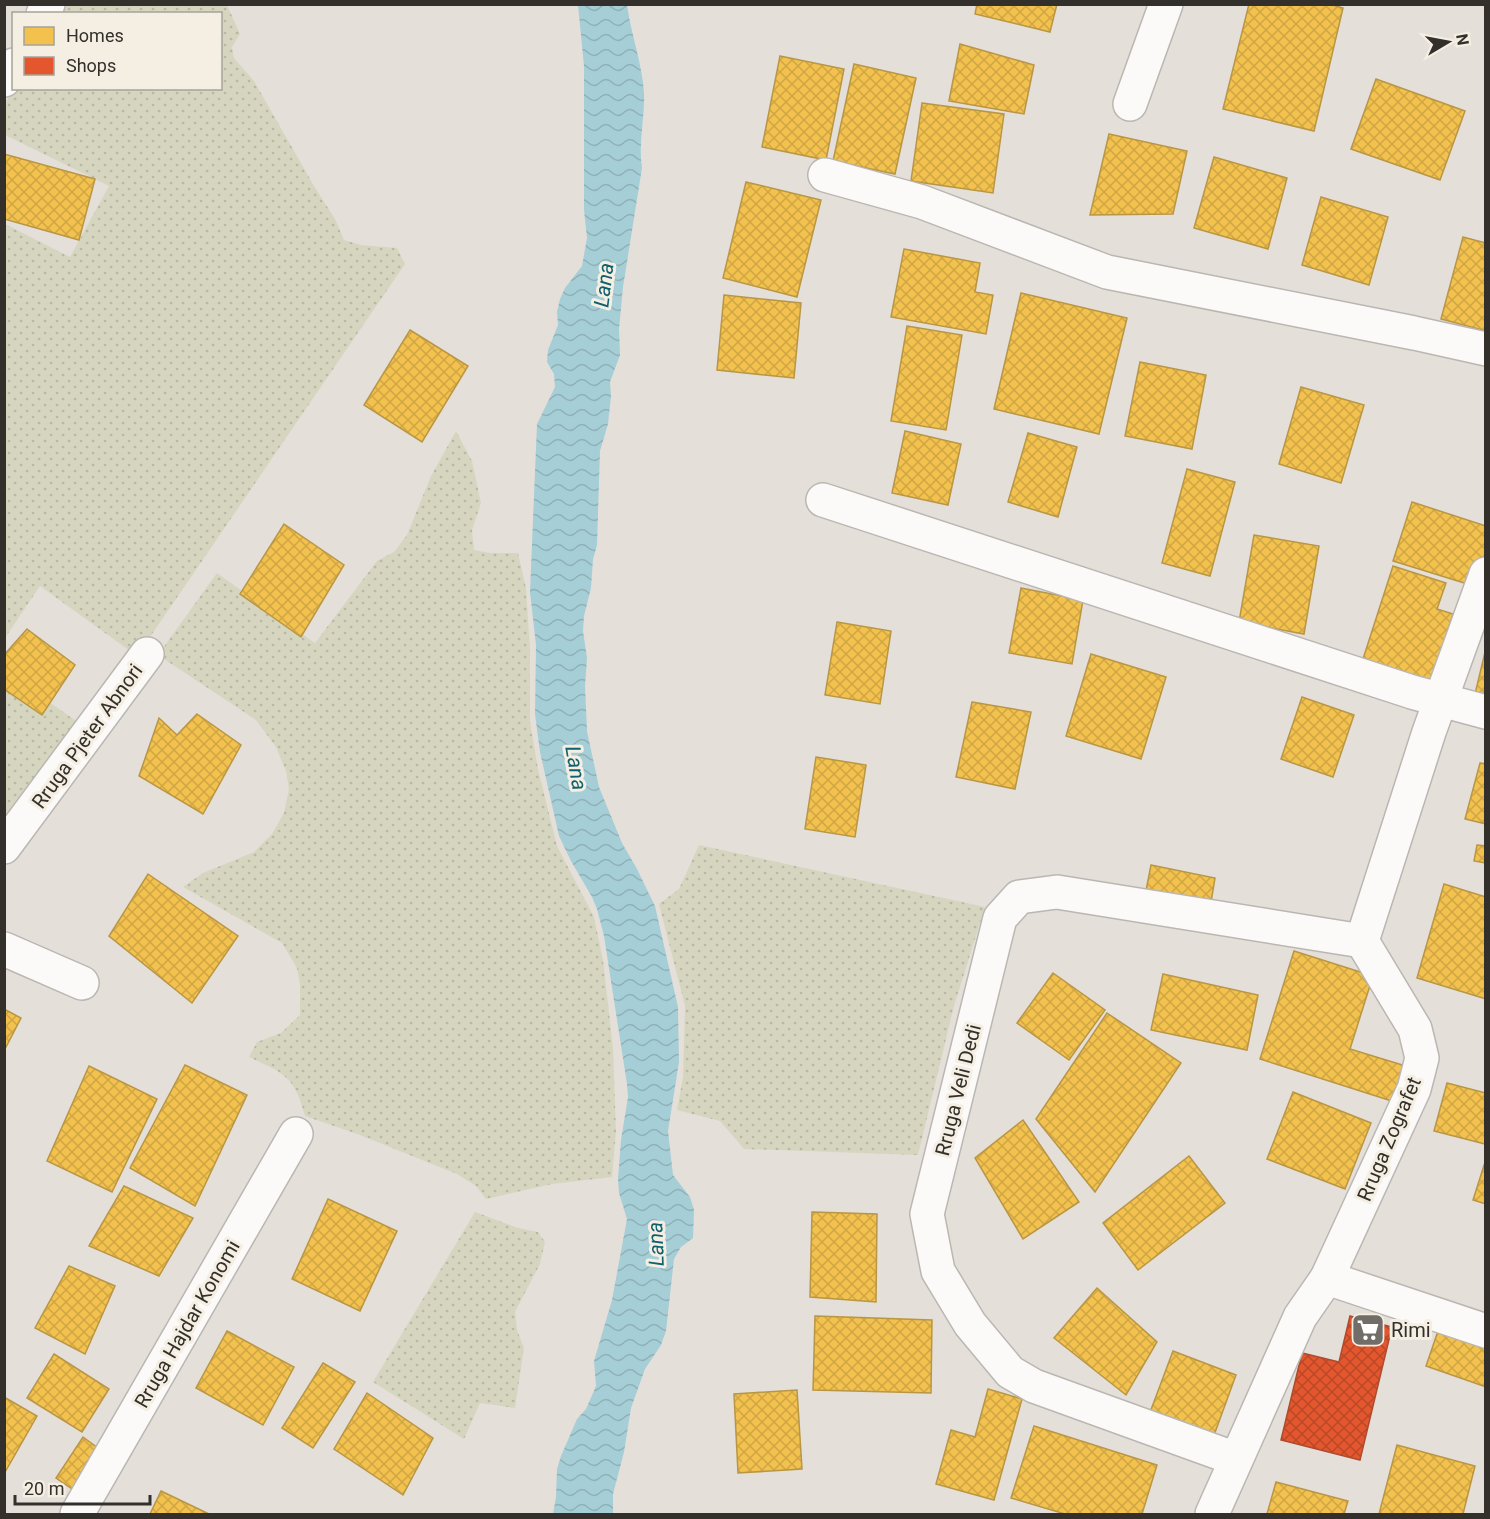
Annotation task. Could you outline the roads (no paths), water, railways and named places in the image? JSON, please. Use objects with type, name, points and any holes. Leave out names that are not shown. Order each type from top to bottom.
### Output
[{"type":"street","points":[[1131,104],[1166,4]]},
{"type":"street","points":[[825,175],[922,202],[1107,272],[1485,349]]},
{"type":"street","points":[[823,500],[1413,692],[1485,712]]},
{"type":"street","points":[[1362,941],[1441,699],[1485,574]]},
{"type":"street","name":"Rruga Pjeter Abnori","points":[[4,847],[147,654]]},
{"type":"street","name":"Rruga Veli Dedi","points":[[1236,1459],[1034,1386],[1010,1372],[970,1324],[938,1271],[927,1214],[1000,918],[1018,897],[1057,892],[1362,941]]},
{"type":"street","name":"Rruga Zografet","points":[[1327,1278],[1414,1089],[1422,1058],[1415,1029],[1362,941]]},
{"type":"street","points":[[4,949],[82,983]]},
{"type":"street","name":"Rruga Hajdar Konomi","points":[[77,1515],[296,1134]]},
{"type":"street","points":[[1212,1515],[1300,1317],[1327,1278],[1485,1331]]},
{"type":"water","name":"Lana","points":[[578,5],[627,5],[644,93],[642,168],[623,287],[619,329],[620,355],[610,382],[608,424],[600,451],[597,545],[593,559],[591,588],[584,616],[583,631],[587,658],[585,686],[587,731],[599,787],[622,843],[655,906],[678,1007],[679,1062],[668,1131],[673,1175],[690,1197],[694,1210],[693,1238],[681,1247],[674,1259],[666,1331],[661,1345],[645,1369],[631,1408],[624,1452],[613,1494],[613,1514],[553,1514],[557,1469],[561,1456],[577,1419],[586,1409],[596,1386],[594,1361],[612,1300],[627,1219],[619,1193],[618,1179],[628,1097],[604,936],[592,897],[559,836],[540,752],[535,714],[536,645],[530,592],[537,424],[555,387],[554,374],[547,362],[548,350],[558,325],[557,312],[560,299],[565,288],[582,266],[587,238],[584,210],[584,66]]},
{"type":"place","name":"Rimi","points":[[1368,1330]]}]
